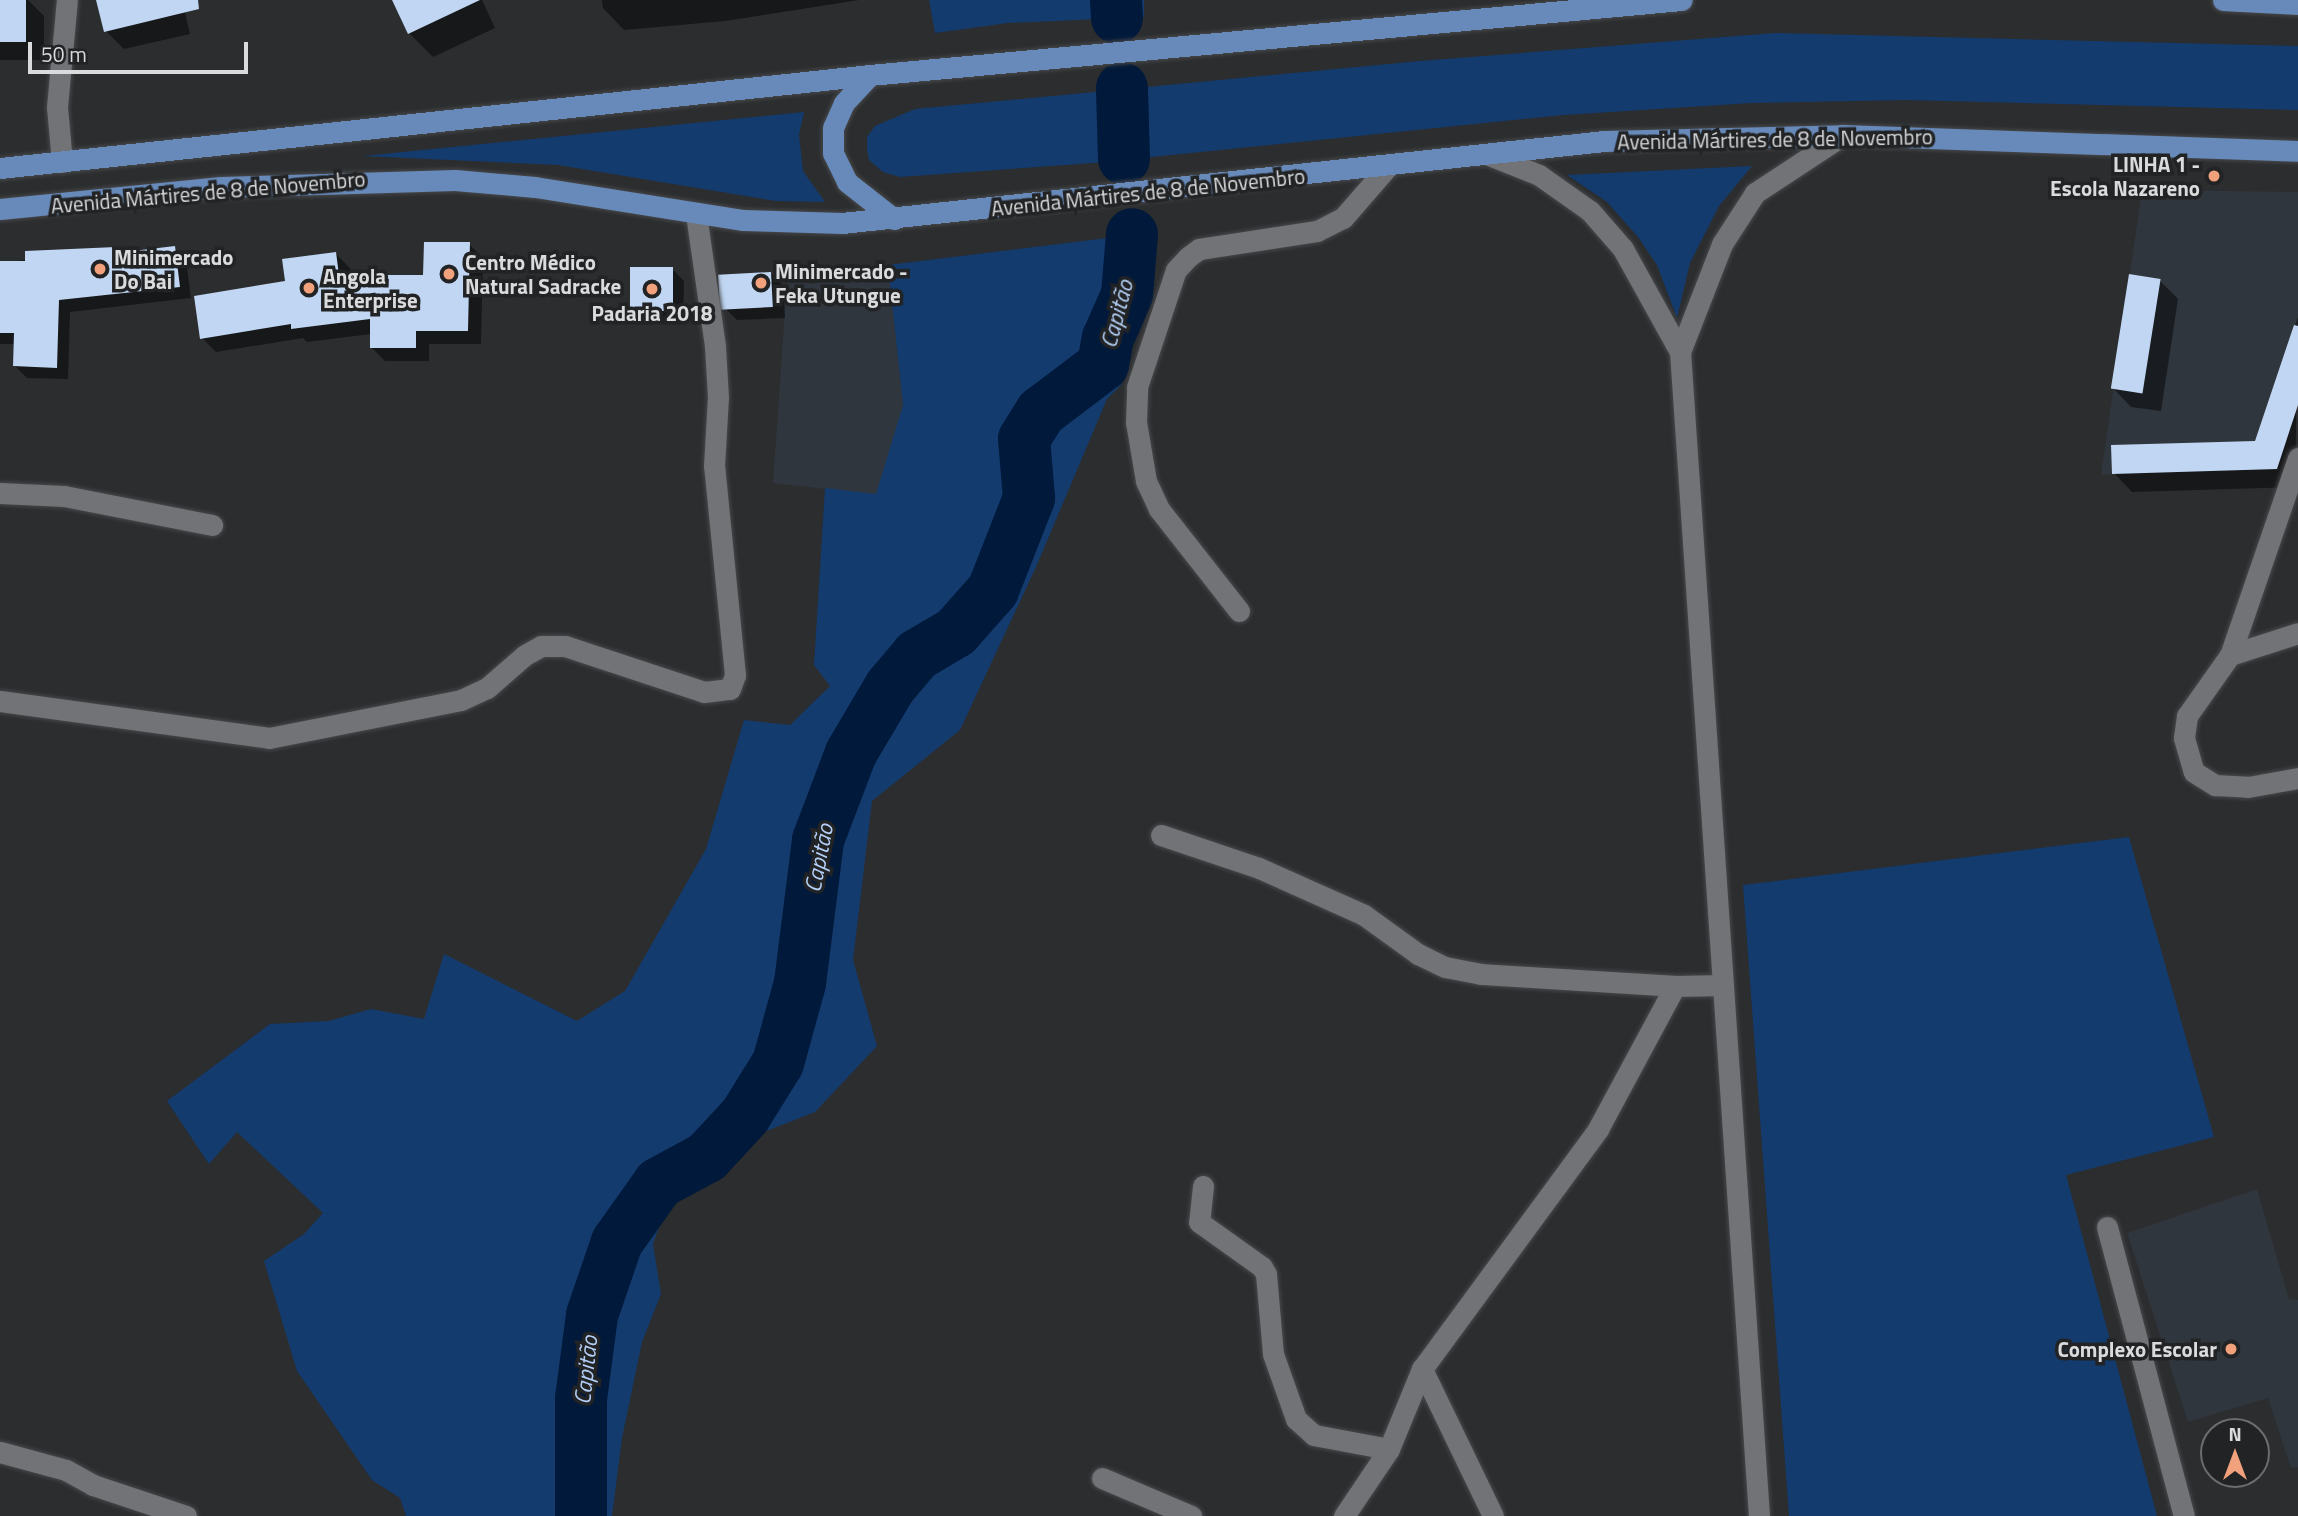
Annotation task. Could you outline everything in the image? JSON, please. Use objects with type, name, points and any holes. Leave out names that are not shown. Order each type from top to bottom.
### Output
[{"type":"main road","name":"Avenida Mártires de 8 de Novembro","points":[[0,168],[870,75],[1682,0]]},
{"type":"main road","points":[[2223,0],[2298,4]]},
{"type":"main road","points":[[870,75],[844,103],[833,128],[833,153],[847,182],[894,219]]},
{"type":"main road","name":"Avenida Mártires de 8 de Novembro","points":[[0,209],[221,187],[378,179],[535,187],[696,214],[790,223],[894,219],[1604,141],[1843,135],[2298,151]]},
{"type":"street","points":[[62,162],[58,107],[67,0]]},
{"type":"street","points":[[1680,352],[1722,244],[1755,193],[1843,135]]},
{"type":"street","points":[[1489,155],[1539,175],[1590,211],[1623,249],[1680,352],[1759,1516]]},
{"type":"street","points":[[1239,611],[1159,509],[1146,481],[1136,422],[1137,387],[1176,270],[1199,249],[1317,231],[1343,218],[1388,165]]},
{"type":"street","points":[[0,701],[269,738],[461,701],[487,688],[525,655],[541,646],[565,646],[704,692],[730,689],[735,675],[715,466],[715,346],[696,214]]},
{"type":"street","points":[[2298,457],[2231,655],[2187,716],[2184,738],[2194,772],[2215,785],[2248,787],[2298,778]]},
{"type":"street","points":[[0,493],[64,496],[212,525]]},
{"type":"street","points":[[2231,655],[2298,633]]},
{"type":"street","points":[[1161,835],[1259,868],[1364,915],[1418,954],[1446,967],[1481,974],[1675,986],[1723,985]]},
{"type":"street","points":[[1344,1516],[1390,1449],[1422,1369],[1598,1129],[1675,986]]},
{"type":"street","points":[[1203,1186],[1199,1222],[1262,1267],[1266,1274],[1273,1354],[1296,1419],[1314,1435],[1390,1449]]},
{"type":"street","points":[[2107,1227],[2184,1516]]},
{"type":"street","points":[[1422,1369],[1493,1516]]},
{"type":"street","points":[[0,1452],[66,1470],[93,1485],[186,1516]]},
{"type":"street","points":[[1102,1478],[1191,1516]]},
{"type":"shaded area","points":[[929,0],[1144,0],[1144,17],[1008,23],[935,33]]},
{"type":"shaded area","points":[[1775,33],[2298,46],[2298,110],[1906,100],[1751,103],[1564,115],[1093,163],[900,177],[883,172],[869,160],[867,149],[867,137],[875,126],[915,109],[1420,61]]},
{"type":"shaded area","points":[[804,112],[799,135],[803,171],[825,202],[776,201],[558,165],[363,156]]},
{"type":"shaded area","points":[[1752,166],[1719,206],[1690,263],[1677,318],[1657,265],[1638,237],[1607,202],[1567,175]]},
{"type":"shaded area","points":[[2142,190],[2298,192],[2298,405],[2277,469],[2101,475]]},
{"type":"shaded area","points":[[1157,232],[1121,385],[1107,399],[1036,567],[960,730],[872,801],[853,960],[877,1046],[815,1112],[746,1139],[670,1196],[653,1244],[661,1294],[642,1342],[622,1438],[612,1516],[406,1516],[400,1498],[372,1480],[297,1371],[264,1261],[304,1234],[323,1213],[237,1132],[209,1164],[167,1101],[270,1024],[329,1021],[371,1009],[424,1019],[444,954],[577,1021],[625,991],[706,849],[744,720],[790,725],[830,686],[814,665],[825,488],[876,494],[903,405],[888,265]]},
{"type":"shaded area","points":[[816,265],[888,265],[903,405],[876,495],[773,483],[787,281],[814,284]]},
{"type":"shaded area","points":[[2129,837],[2214,1137],[2066,1175],[2157,1516],[1789,1516],[1743,885]]},
{"type":"shaded area","name":"Complexo Escolar","points":[[2257,1189],[2289,1299],[2298,1300],[2298,1467],[2291,1468],[2268,1398],[2188,1422],[2127,1233]]},
{"type":"building","points":[[0,0],[26,0],[26,42],[0,42]]},
{"type":"building","points":[[96,0],[198,0],[199,9],[104,32]]},
{"type":"building","points":[[392,0],[480,0],[408,34]]},
{"type":"building","points":[[424,242],[470,242],[468,331],[416,331],[416,348],[370,348],[370,319],[291,329],[291,324],[200,339],[194,296],[285,281],[282,259],[336,252],[339,275],[423,275]]},
{"type":"building","points":[[175,246],[180,287],[59,300],[57,368],[13,366],[14,333],[0,333],[0,261],[25,261],[25,251],[116,247],[116,253]]},
{"type":"building","points":[[630,267],[673,267],[673,311],[630,311]]},
{"type":"building","points":[[771,272],[773,307],[720,310],[718,275]]},
{"type":"building","points":[[2129,274],[2161,279],[2142,394],[2111,389]]},
{"type":"building","points":[[2294,325],[2298,326],[2298,405],[2277,469],[2112,474],[2111,445],[2255,441]]},
{"type":"waterway","name":"Capitão","points":[[1116,0],[1117,18]]},
{"type":"waterway","name":"Capitão","points":[[1122,88],[1124,159]]},
{"type":"waterway","name":"Capitão","points":[[581,1516],[581,1399],[592,1315],[617,1242],[659,1183],[707,1157],[745,1116],[778,1063],[800,983],[818,840],[851,753],[890,687],[917,655],[956,632],[993,590],[1029,498],[1024,439],[1041,412],[1103,365],[1108,338],[1127,295],[1132,234]]},
{"type":"place","name":"LINHA 1 - Escola Nazareno","points":[[2214,176]]},
{"type":"place","name":"Minimercado Do Bai","points":[[100,269]]},
{"type":"place","name":"Centro Médico Natural Sadracke","points":[[449,274]]},
{"type":"place","name":"Minimercado - Feka Utungue","points":[[761,283]]},
{"type":"place","name":"Angola Enterprise","points":[[309,288]]},
{"type":"place","name":"Padaria 2018","points":[[652,289]]},
{"type":"place","name":"Complexo Escolar","points":[[2231,1349]]}]
